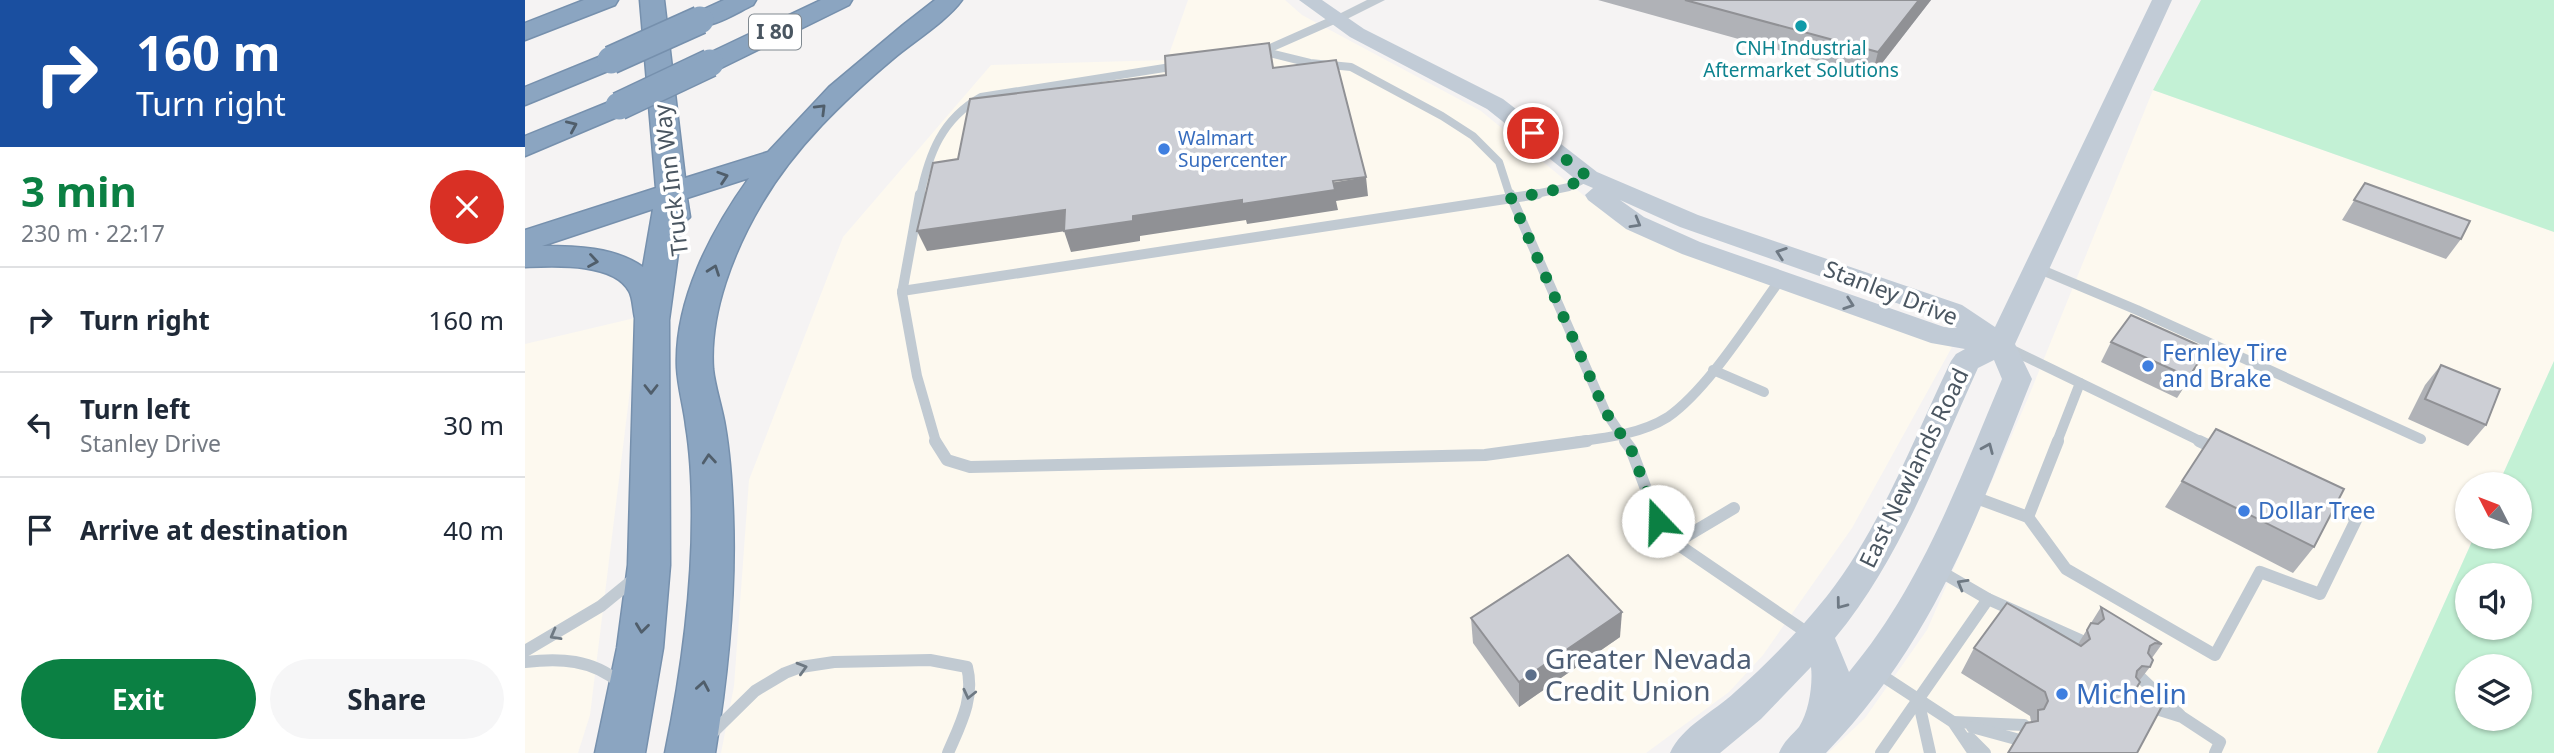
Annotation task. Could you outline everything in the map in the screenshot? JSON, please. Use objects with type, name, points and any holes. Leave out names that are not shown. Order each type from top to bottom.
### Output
[{"type":"highway","points":[[525,32],[606,0]]},
{"type":"highway","name":"Truck Inn Way","points":[[652,0],[671,194],[709,463],[713,520],[713,598],[704,680],[691,753]]},
{"type":"highway","name":"I 80","points":[[525,97],[744,0]]},
{"type":"highway","name":"I 80","points":[[525,147],[619,106],[840,0]]},
{"type":"highway","points":[[694,360],[698,329],[712,272],[742,210],[775,159],[837,93],[950,0]]},
{"type":"highway","points":[[525,241],[775,159]]},
{"type":"highway","points":[[620,753],[632,695],[649,565],[652,320],[671,194]]},
{"type":"highway","points":[[525,257],[560,256],[600,261],[621,268],[646,287],[652,320]]},
{"type":"street","name":"Stanley Drive","points":[[1309,0],[1381,46],[1489,100],[1588,177],[1680,218],[1952,312],[2001,344]]},
{"type":"street","points":[[1336,19],[1378,0]]},
{"type":"street","points":[[1809,748],[1903,629],[1936,569],[2017,380],[2001,344],[2162,0]]},
{"type":"street","name":"Stanley Drive","points":[[1588,177],[1597,195],[1635,223],[1669,239],[1941,336],[2001,344]]},
{"type":"street","name":"East Newlands Road","points":[[1690,753],[1747,707],[1814,638],[1840,606],[1881,542],[1966,360],[2001,344]]},
{"type":"street","points":[[1809,748],[1832,689],[1829,663],[1814,638]]},
{"type":"lane","points":[[1246,56],[1265,52],[1336,19]]},
{"type":"lane","points":[[1265,52],[1310,63],[1351,67],[1442,116],[1473,136],[1499,162],[1511,198],[1605,411],[1631,449],[1658,521],[1675,543],[1814,638]]},
{"type":"lane","points":[[1181,65],[981,97],[965,105],[952,117],[936,141],[923,185],[902,291],[915,361],[937,445],[943,456],[953,464],[969,467],[1485,455],[1620,436],[1666,418],[1695,394],[1780,280]]},
{"type":"lane","points":[[902,291],[1545,193],[1569,187],[1588,177]]},
{"type":"lane","points":[[2037,268],[2137,310],[2421,439]]},
{"type":"lane","points":[[2001,344],[2226,454]]},
{"type":"lane","points":[[1713,370],[1764,392]]},
{"type":"lane","points":[[2028,517],[2080,383]]},
{"type":"lane","points":[[1969,495],[2028,517],[2066,569],[2215,655],[2260,572],[2320,594],[2357,518],[2309,495]]},
{"type":"lane","points":[[1675,543],[1734,508]]},
{"type":"lane","points":[[525,651],[601,606],[649,565]]},
{"type":"lane","points":[[1936,569],[1988,599],[2080,640]]},
{"type":"lane","points":[[1988,599],[2027,630]]},
{"type":"lane","points":[[1881,753],[1988,599]]},
{"type":"lane","points":[[691,753],[756,691],[800,667],[825,663],[933,660],[954,661],[967,667],[972,680],[969,699],[948,753]]},
{"type":"lane","points":[[525,662],[568,661],[597,665],[632,695]]},
{"type":"lane","points":[[1873,670],[1953,722],[1985,753]]},
{"type":"lane","points":[[2139,676],[2217,748]]},
{"type":"lane","points":[[1918,699],[1930,753]]},
{"type":"lane","points":[[2138,703],[2182,717]]},
{"type":"lane","points":[[1953,722],[2024,725]]},
{"type":"lane","points":[[1953,722],[2016,739]]},
{"type":"lane","points":[[1953,722],[1974,753]]},
{"type":"shaded area","points":[[1188,0],[1285,0],[1302,15],[1481,111],[1616,222],[1952,347],[1852,528],[1763,655],[1729,692],[1646,753],[721,753],[734,686],[749,480],[843,237],[991,65],[1167,60]]},
{"type":"shaded area","points":[[2153,90],[2554,232],[2554,361],[2504,472],[2455,472],[2455,550],[2468,550],[2462,563],[2455,563],[2455,579],[2377,753],[1828,753],[1865,718],[1927,630],[2028,398]]},
{"type":"shaded area","points":[[639,317],[590,715],[578,753],[525,753],[525,344]]},
{"type":"green space","points":[[2201,0],[2554,0],[2554,232],[2153,90]]},
{"type":"green space","points":[[2554,361],[2554,753],[2377,753],[2455,579],[2455,640],[2532,640],[2532,563],[2462,563],[2468,550],[2532,550],[2532,472],[2504,472]]},
{"type":"building","points":[[1685,0],[1919,0],[1878,52]]},
{"type":"building","name":"Walmart Supercenter","points":[[1269,43],[1273,68],[1336,60],[1366,177],[1333,181],[1335,190],[1133,216],[1133,221],[1064,231],[1065,210],[917,231],[933,163],[958,159],[970,99],[1166,75],[1165,56]]},
{"type":"building","points":[[2365,183],[2470,221],[2461,239],[2354,200]]},
{"type":"building","points":[[2131,315],[2207,349],[2189,377],[2111,342]]},
{"type":"building","points":[[2441,365],[2500,389],[2486,425],[2425,399]]},
{"type":"building","points":[[2216,429],[2344,489],[2314,547],[2182,481]]},
{"type":"building","name":"Greater Nevada Credit Union","points":[[1568,555],[1622,612],[1519,682],[1471,618]]},
{"type":"building","name":"Michelin","points":[[2007,603],[2081,646],[2090,639],[2087,630],[2091,623],[2098,624],[2104,619],[2101,607],[2162,644],[2155,643],[2150,646],[2148,653],[2153,660],[2150,667],[2142,666],[2137,671],[2136,677],[2140,682],[2134,692],[2161,708],[2137,753],[2008,753],[2026,723],[2038,721],[2038,710],[2044,709],[2048,701],[2045,692],[1974,648]]},
{"type":"place","name":"CNH Industrial Aftermarket Solutions","points":[[1801,26]]},
{"type":"place","name":"Walmart Supercenter","points":[[1164,149]]},
{"type":"place","name":"Fernley Tire and Brake","points":[[2148,366]]},
{"type":"place","name":"Dollar Tree","points":[[2244,511]]},
{"type":"place","name":"Greater Nevada Credit Union","points":[[1531,675]]},
{"type":"place","name":"Michelin","points":[[2062,694]]},
{"type":"route","points":[[1533,133],[1588,177],[1569,187],[1511,198],[1605,411],[1631,449],[1658,521]]}]
